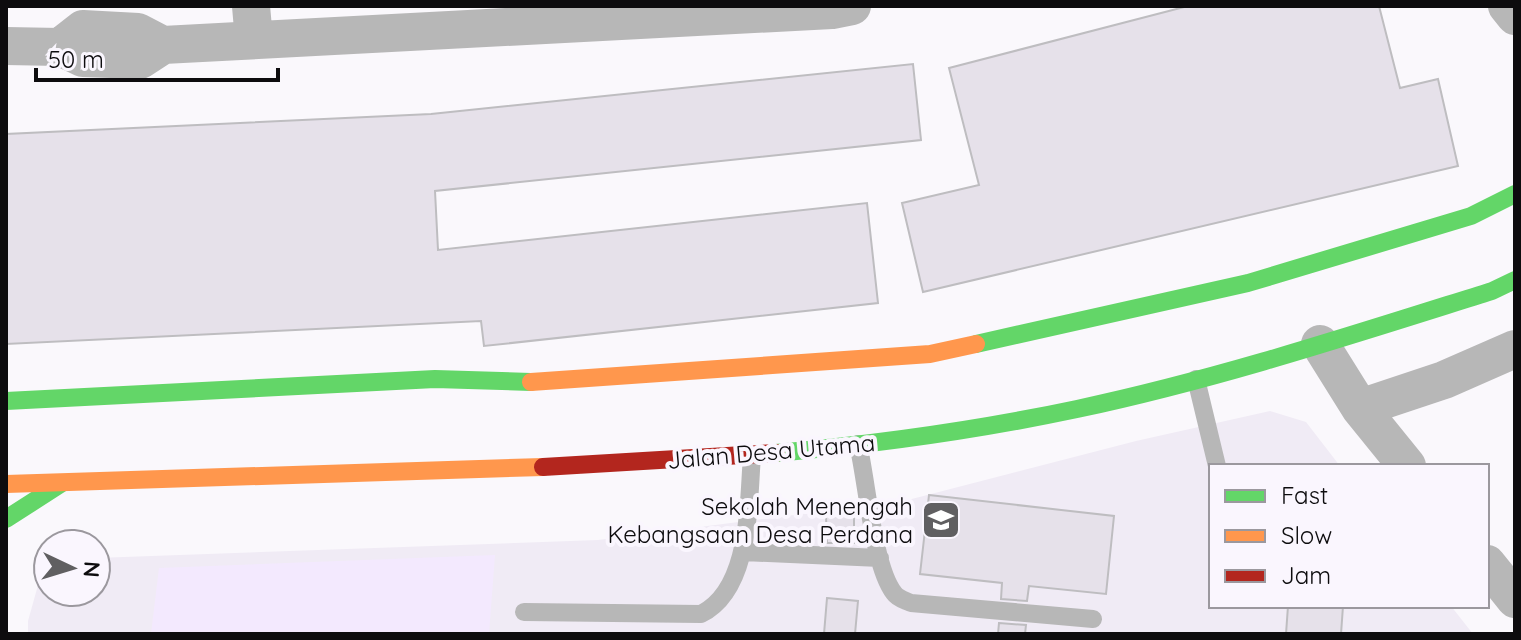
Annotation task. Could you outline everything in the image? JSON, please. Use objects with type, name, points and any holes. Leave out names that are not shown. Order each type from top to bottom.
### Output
[{"type":"street","points":[[6,46],[60,47],[83,58],[140,60],[163,45],[252,23],[832,10],[852,6]]},
{"type":"street","points":[[1507,6],[1515,16]]},
{"type":"street","points":[[6,401],[435,379],[539,382],[930,354],[1248,283],[1471,216],[1515,194]]},
{"type":"street","name":"Jalan Desa Utama","points":[[6,484],[451,472],[752,456],[858,444],[1018,421],[1196,378],[1320,344],[1492,291],[1515,280]]},
{"type":"street","points":[[1320,344],[1360,408],[1405,464]]},
{"type":"street","points":[[1360,408],[1444,380],[1515,349]]},
{"type":"street","points":[[6,519],[62,483]]},
{"type":"street","points":[[1489,566],[1515,599]]},
{"type":"lane","points":[[1196,378],[1217,464]]},
{"type":"lane","points":[[858,444],[880,558],[894,593],[911,603],[1093,619]]},
{"type":"lane","points":[[524,612],[701,614],[720,601],[744,552],[752,456]]},
{"type":"lane","points":[[744,552],[880,558]]},
{"type":"shaded area","name":"Sekolah Menengah Kebangsaan Desa Perdana","points":[[1270,411],[1306,422],[1338,464],[1209,464],[1209,608],[1453,608],[1473,634],[28,634],[32,607],[112,608],[112,557],[598,540],[904,501],[1136,441]]},
{"type":"shaded area","points":[[495,555],[489,634],[151,634],[159,568]]},
{"type":"building","points":[[1188,6],[1379,6],[1400,88],[1438,79],[1458,166],[923,292],[902,203],[979,185],[949,68]]},
{"type":"building","points":[[913,64],[921,140],[435,191],[438,250],[867,203],[878,303],[484,346],[481,321],[6,344],[6,134],[431,114]]},
{"type":"building","points":[[929,495],[1114,516],[1106,594],[1029,586],[1027,601],[1001,599],[1002,583],[920,574]]},
{"type":"building","points":[[826,516],[854,516],[854,543],[827,543]]},
{"type":"building","points":[[827,598],[858,601],[855,634],[824,634]]},
{"type":"building","points":[[1288,608],[1343,608],[1341,634],[1286,634]]},
{"type":"building","points":[[999,623],[1026,625],[1025,634],[998,634]]},
{"type":"traffic: fast","points":[[976,344],[1248,283],[1471,216],[1515,194]]},
{"type":"traffic: fast","points":[[776,453],[965,430],[1130,397],[1338,339],[1492,291],[1515,280]]},
{"type":"traffic: fast","points":[[6,401],[435,379],[531,382]]},
{"type":"traffic: fast","points":[[6,519],[62,483]]},
{"type":"traffic: slow","points":[[531,382],[930,354],[976,344]]},
{"type":"traffic: slow","points":[[6,484],[543,467]]},
{"type":"traffic: jam","points":[[543,467],[776,453]]},
{"type":"place","name":"Sekolah Menengah Kebangsaan Desa Perdana","points":[[941,520]]}]
